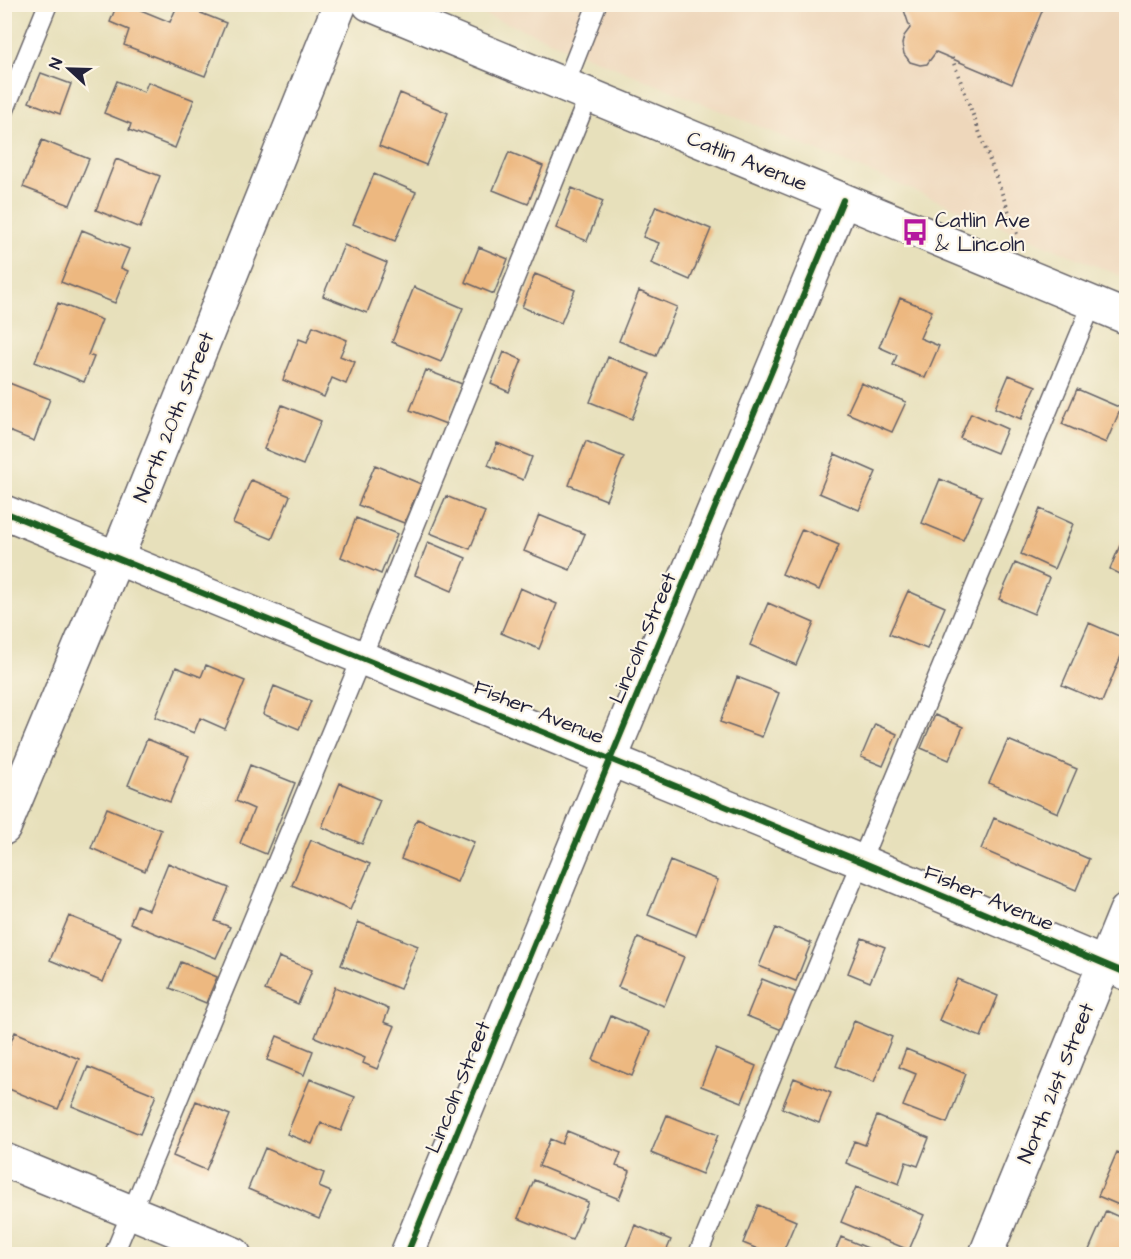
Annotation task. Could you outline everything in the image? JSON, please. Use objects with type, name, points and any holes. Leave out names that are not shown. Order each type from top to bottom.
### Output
[{"type":"street","name":"North 20th Street","points":[[4,828],[117,557],[340,4]]},
{"type":"street","name":"Catlin Avenue","points":[[369,4],[1126,317]]},
{"type":"street","name":"Lincoln Street","points":[[407,1254],[610,759],[843,201]]},
{"type":"street","name":"Fisher Avenue","points":[[4,512],[862,862],[1115,969]]},
{"type":"street","name":"North 21st Street","points":[[986,1254],[1115,969],[1126,911]]},
{"type":"street","points":[[4,1160],[234,1254]]},
{"type":"lane","points":[[4,112],[48,4]]},
{"type":"lane","points":[[114,1254],[362,657],[577,90],[597,4]]},
{"type":"lane","points":[[698,1254],[1093,302]]},
{"type":"path","points":[[952,58],[1032,277]]},
{"type":"shaded area","points":[[457,5],[1126,5],[1126,278],[512,25]]},
{"type":"building","points":[[117,4],[126,4],[170,22],[178,4],[226,23],[205,76],[124,45],[129,30],[110,22]]},
{"type":"building","points":[[902,4],[1045,4],[1012,84],[936,52],[927,64],[920,65],[910,62],[904,54],[902,44],[910,28]]},
{"type":"building","points":[[41,73],[71,84],[60,114],[29,102]]},
{"type":"building","points":[[117,81],[144,92],[148,82],[194,100],[175,148],[129,130],[131,124],[104,113]]},
{"type":"building","points":[[400,93],[448,113],[426,165],[379,146]]},
{"type":"building","points":[[42,140],[89,159],[70,205],[23,187]]},
{"type":"building","points":[[509,152],[543,166],[528,204],[493,190]]},
{"type":"building","points":[[116,159],[160,176],[140,228],[96,210]]},
{"type":"building","points":[[374,174],[416,192],[395,241],[353,224]]},
{"type":"building","points":[[572,188],[603,201],[587,241],[556,228]]},
{"type":"building","points":[[656,206],[711,229],[690,280],[651,263],[659,243],[643,237]]},
{"type":"building","points":[[82,230],[129,249],[121,268],[128,271],[115,303],[61,282]]},
{"type":"building","points":[[344,245],[387,263],[367,313],[323,296]]},
{"type":"building","points":[[479,247],[508,259],[494,294],[465,282]]},
{"type":"building","points":[[535,274],[575,290],[561,323],[522,307]]},
{"type":"building","points":[[414,287],[463,308],[441,362],[392,342]]},
{"type":"building","points":[[639,291],[677,307],[656,356],[619,341]]},
{"type":"building","points":[[900,298],[932,311],[920,338],[939,346],[925,378],[893,365],[897,355],[879,347]]},
{"type":"building","points":[[58,303],[102,320],[88,355],[94,357],[84,382],[35,362]]},
{"type":"building","points":[[313,326],[347,340],[340,356],[355,362],[346,384],[332,378],[324,397],[283,380],[299,339],[307,342]]},
{"type":"building","points":[[504,352],[522,360],[509,392],[491,384]]},
{"type":"building","points":[[608,357],[650,374],[632,419],[590,402]]},
{"type":"building","points":[[426,370],[462,384],[446,424],[410,410]]},
{"type":"building","points":[[1009,375],[1036,386],[1021,419],[995,408]]},
{"type":"building","points":[[4,381],[50,399],[34,441],[4,429]]},
{"type":"building","points":[[861,383],[906,402],[892,432],[847,413]]},
{"type":"building","points":[[1077,389],[1121,408],[1106,443],[1062,424]]},
{"type":"building","points":[[282,405],[321,421],[303,465],[264,449]]},
{"type":"building","points":[[971,413],[1007,429],[997,453],[960,438]]},
{"type":"building","points":[[586,441],[624,457],[606,500],[569,485]]},
{"type":"building","points":[[497,443],[532,457],[523,480],[488,465]]},
{"type":"building","points":[[835,454],[876,472],[859,510],[819,493]]},
{"type":"building","points":[[375,465],[421,484],[404,523],[358,505]]},
{"type":"building","points":[[940,479],[982,496],[963,540],[922,523]]},
{"type":"building","points":[[251,480],[290,496],[272,539],[233,523]]},
{"type":"building","points":[[446,496],[485,512],[470,549],[430,533]]},
{"type":"building","points":[[1040,509],[1073,524],[1054,569],[1021,554]]},
{"type":"building","points":[[539,515],[585,534],[570,570],[524,551]]},
{"type":"building","points":[[356,518],[397,534],[381,574],[341,557]]},
{"type":"building","points":[[802,529],[839,545],[819,590],[782,574]]},
{"type":"building","points":[[1126,531],[1126,577],[1110,569]]},
{"type":"building","points":[[428,542],[466,558],[452,591],[415,575]]},
{"type":"building","points":[[1015,563],[1049,578],[1034,614],[999,599]]},
{"type":"building","points":[[520,588],[557,604],[539,649],[501,633]]},
{"type":"building","points":[[908,591],[945,607],[927,649],[889,634]]},
{"type":"building","points":[[768,603],[814,623],[796,665],[750,645]]},
{"type":"building","points":[[1089,623],[1126,639],[1102,702],[1062,685]]},
{"type":"building","points":[[206,665],[245,681],[225,729],[200,718],[194,733],[155,717],[176,667],[201,677]]},
{"type":"building","points":[[737,677],[779,693],[762,737],[720,722]]},
{"type":"building","points":[[274,686],[311,701],[299,729],[263,714]]},
{"type":"building","points":[[935,715],[963,727],[949,760],[921,748]]},
{"type":"building","points":[[875,724],[897,734],[883,766],[861,757]]},
{"type":"building","points":[[147,739],[189,756],[170,802],[128,785]]},
{"type":"building","points":[[1008,740],[1077,769],[1058,813],[989,783]]},
{"type":"building","points":[[250,765],[295,783],[266,854],[240,843],[254,809],[236,801]]},
{"type":"building","points":[[340,783],[380,800],[362,844],[322,827]]},
{"type":"building","points":[[107,808],[161,830],[145,871],[91,848]]},
{"type":"building","points":[[994,818],[1089,859],[1076,890],[981,849]]},
{"type":"building","points":[[417,819],[474,842],[457,882],[401,859]]},
{"type":"building","points":[[311,840],[370,864],[350,910],[292,885]]},
{"type":"building","points":[[670,861],[718,880],[696,935],[648,915]]},
{"type":"building","points":[[168,863],[229,888],[215,921],[230,927],[216,958],[130,923],[137,905],[149,910]]},
{"type":"building","points":[[69,916],[121,937],[103,982],[50,960]]},
{"type":"building","points":[[358,922],[418,946],[400,989],[341,965]]},
{"type":"building","points":[[775,928],[811,943],[796,981],[759,966]]},
{"type":"building","points":[[638,938],[684,957],[664,1006],[618,987]]},
{"type":"building","points":[[862,938],[885,947],[870,982],[848,973]]},
{"type":"building","points":[[279,957],[312,970],[298,1004],[265,990]]},
{"type":"building","points":[[181,962],[217,977],[206,1003],[170,988]]},
{"type":"building","points":[[762,979],[797,993],[782,1030],[747,1016]]},
{"type":"building","points":[[957,979],[998,996],[981,1037],[939,1020]]},
{"type":"building","points":[[335,987],[389,1009],[384,1022],[395,1026],[377,1069],[363,1063],[365,1058],[315,1037]]},
{"type":"building","points":[[611,1016],[650,1032],[632,1076],[593,1060]]},
{"type":"building","points":[[854,1021],[892,1037],[874,1082],[836,1066]]},
{"type":"building","points":[[15,1032],[79,1059],[58,1109],[4,1087],[4,1058]]},
{"type":"building","points":[[277,1036],[313,1051],[304,1075],[267,1060]]},
{"type":"building","points":[[716,1049],[756,1066],[742,1102],[701,1086]]},
{"type":"building","points":[[906,1049],[966,1074],[947,1123],[903,1106],[916,1074],[899,1067]]},
{"type":"building","points":[[88,1067],[156,1095],[140,1134],[72,1106]]},
{"type":"building","points":[[794,1078],[831,1093],[819,1123],[782,1108]]},
{"type":"building","points":[[310,1079],[355,1097],[341,1131],[321,1123],[312,1144],[287,1134]]},
{"type":"building","points":[[196,1101],[230,1115],[206,1170],[173,1156]]},
{"type":"building","points":[[667,1115],[718,1135],[702,1174],[651,1153]]},
{"type":"building","points":[[877,1116],[929,1138],[918,1166],[906,1162],[899,1184],[846,1163],[854,1141],[865,1145]]},
{"type":"building","points":[[567,1131],[621,1153],[616,1166],[630,1171],[619,1199],[539,1166],[550,1139],[562,1144]]},
{"type":"building","points":[[265,1148],[324,1173],[319,1187],[331,1192],[319,1219],[248,1189]]},
{"type":"building","points":[[1117,1152],[1126,1156],[1126,1208],[1098,1196]]},
{"type":"building","points":[[534,1180],[588,1202],[572,1240],[518,1218]]},
{"type":"building","points":[[856,1187],[924,1215],[909,1250],[841,1222]]},
{"type":"building","points":[[758,1205],[796,1221],[782,1254],[770,1254],[743,1243]]},
{"type":"building","points":[[1106,1211],[1126,1220],[1126,1254],[1101,1254],[1089,1250]]},
{"type":"building","points":[[635,1225],[671,1240],[665,1254],[623,1254]]},
{"type":"building","points":[[841,1237],[882,1254],[834,1254]]},
{"type":"cycle path","points":[[407,1254],[843,200]]},
{"type":"cycle path","points":[[4,512],[862,862],[1126,973]]},
{"type":"place","name":"Catlin Ave & Lincoln","points":[[915,232]]}]
